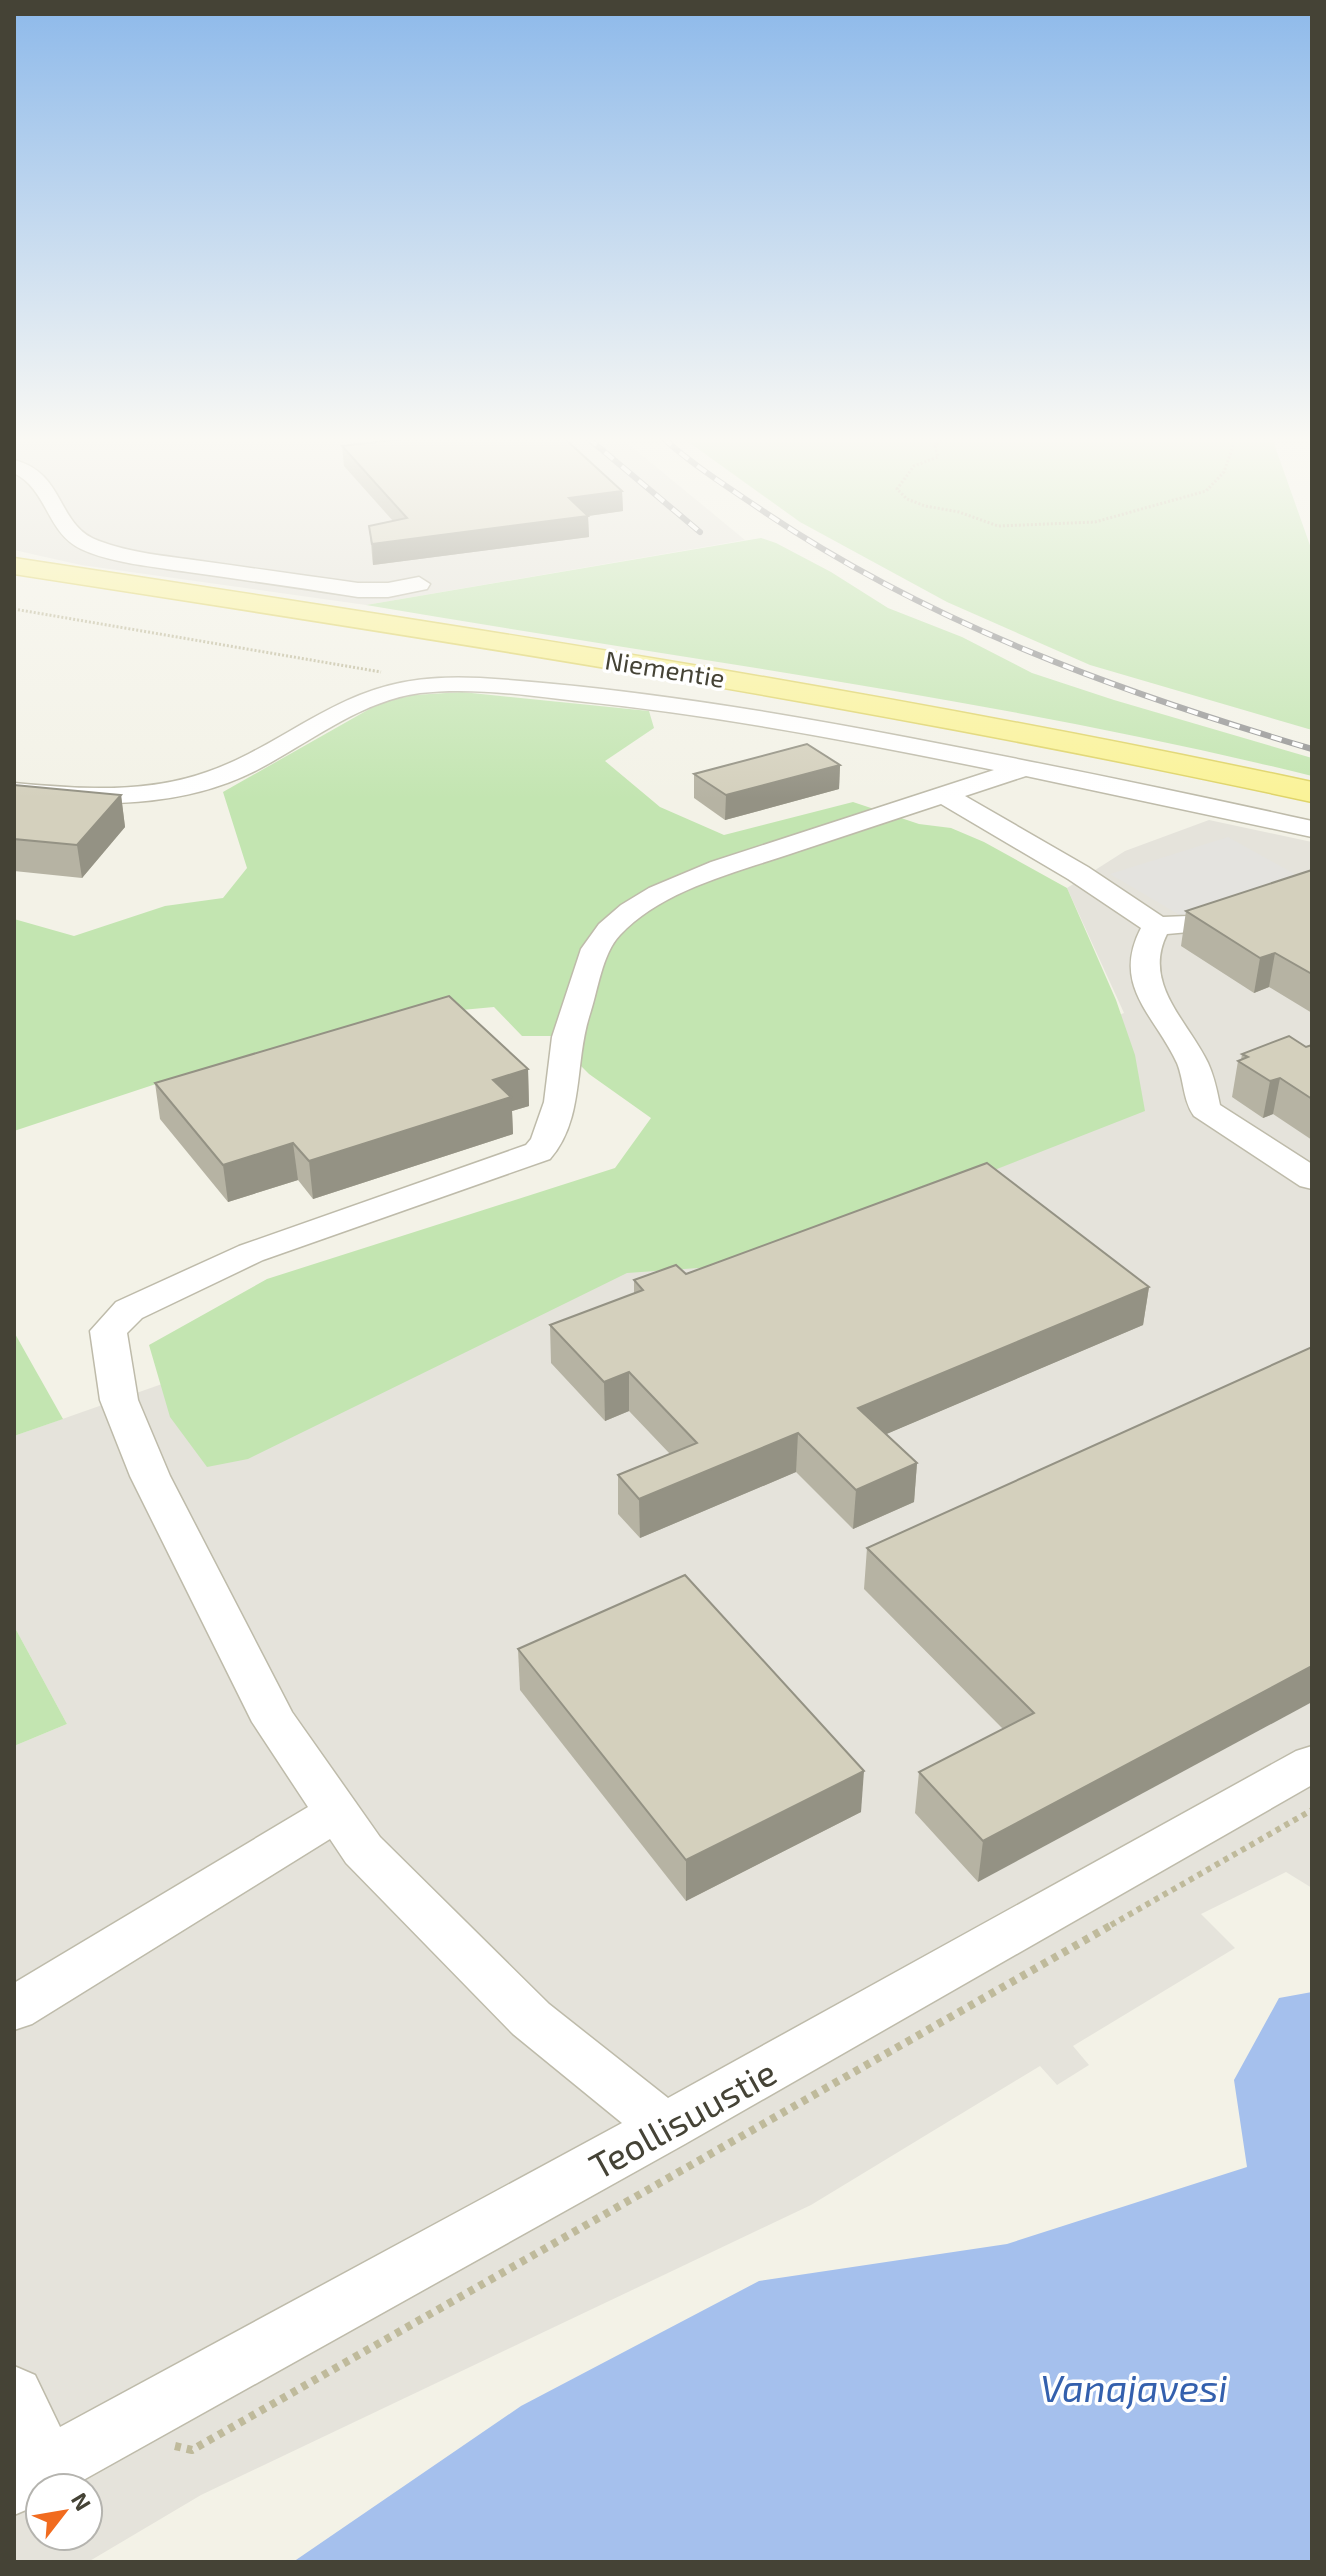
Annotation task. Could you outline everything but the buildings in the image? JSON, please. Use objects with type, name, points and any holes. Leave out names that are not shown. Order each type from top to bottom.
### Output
[{"type":"main road","name":"Niementie","points":[[14,566],[908,709],[1115,747],[1312,792]]},
{"type":"street","points":[[143,558],[358,590],[419,584]]},
{"type":"street","points":[[14,791],[87,798],[158,795],[220,777],[378,694],[420,686],[478,684],[642,699],[879,740],[1028,767],[1312,829]]},
{"type":"street","points":[[879,740],[908,709]]},
{"type":"street","points":[[666,2127],[531,2019],[363,1850],[274,1722],[150,1476],[119,1400],[108,1331],[129,1310],[251,1253],[538,1152],[547,1142],[560,1102],[567,1037],[596,949],[609,930],[631,911],[659,894],[721,868],[1028,767]]},
{"type":"street","points":[[942,794],[1078,873],[1157,926],[1190,925],[1312,886]]},
{"type":"street","points":[[1157,926],[1150,937],[1141,971],[1155,1002],[1191,1058],[1205,1109],[1312,1179]]},
{"type":"street","name":"Teollisuustie","points":[[38,2472],[666,2127],[1312,1763]]},
{"type":"street","points":[[14,2009],[337,1812]]},
{"type":"street","points":[[14,2395],[30,2472]]},
{"type":"path","points":[[14,609],[327,661],[390,674],[420,686]]},
{"type":"path","points":[[129,2422],[167,2444],[192,2450],[1312,1810]]},
{"type":"shaded area","points":[[51,558],[639,558],[366,605]]},
{"type":"shaded area","points":[[1209,820],[1312,842],[1312,1888],[1286,1872],[1201,1914],[1235,1948],[1073,2046],[1089,2065],[1057,2085],[1040,2066],[811,2205],[201,2495],[88,2562],[14,2562],[14,1746],[67,1724],[14,1626],[14,1436],[304,1334],[1124,1013],[1067,888],[1125,851]]},
{"type":"shaded area","points":[[1228,837],[1302,878],[1183,917],[1110,874]]},
{"type":"green space","points":[[642,558],[805,558],[888,608],[962,637],[1032,673],[1312,758],[1312,776],[1077,724],[959,702],[366,605]]},
{"type":"green space","points":[[867,558],[1312,558],[1312,730],[1090,665],[947,602]]},
{"type":"green space","points":[[462,692],[649,711],[654,728],[605,761],[660,807],[724,835],[853,802],[919,824],[951,828],[984,842],[1067,888],[1116,1000],[1135,1055],[1145,1111],[755,1264],[627,1273],[248,1459],[207,1467],[170,1417],[149,1345],[267,1279],[615,1168],[651,1118],[589,1074],[551,1036],[522,1036],[494,1007],[429,1013],[168,1080],[14,1131],[14,919],[74,936],[165,906],[223,898],[247,868],[223,792],[380,703],[414,695]]},
{"type":"green space","points":[[14,1332],[63,1419],[14,1436]]},
{"type":"green space","points":[[14,1626],[67,1724],[14,1746]]},
{"type":"water","name":"Vanajavesi","points":[[1312,1992],[1312,2562],[293,2562],[521,2406],[759,2281],[1007,2244],[1247,2167],[1234,2080],[1279,1998]]},
{"type":"railway","points":[[839,558],[962,622],[1030,652],[1169,704],[1312,749]]}]
